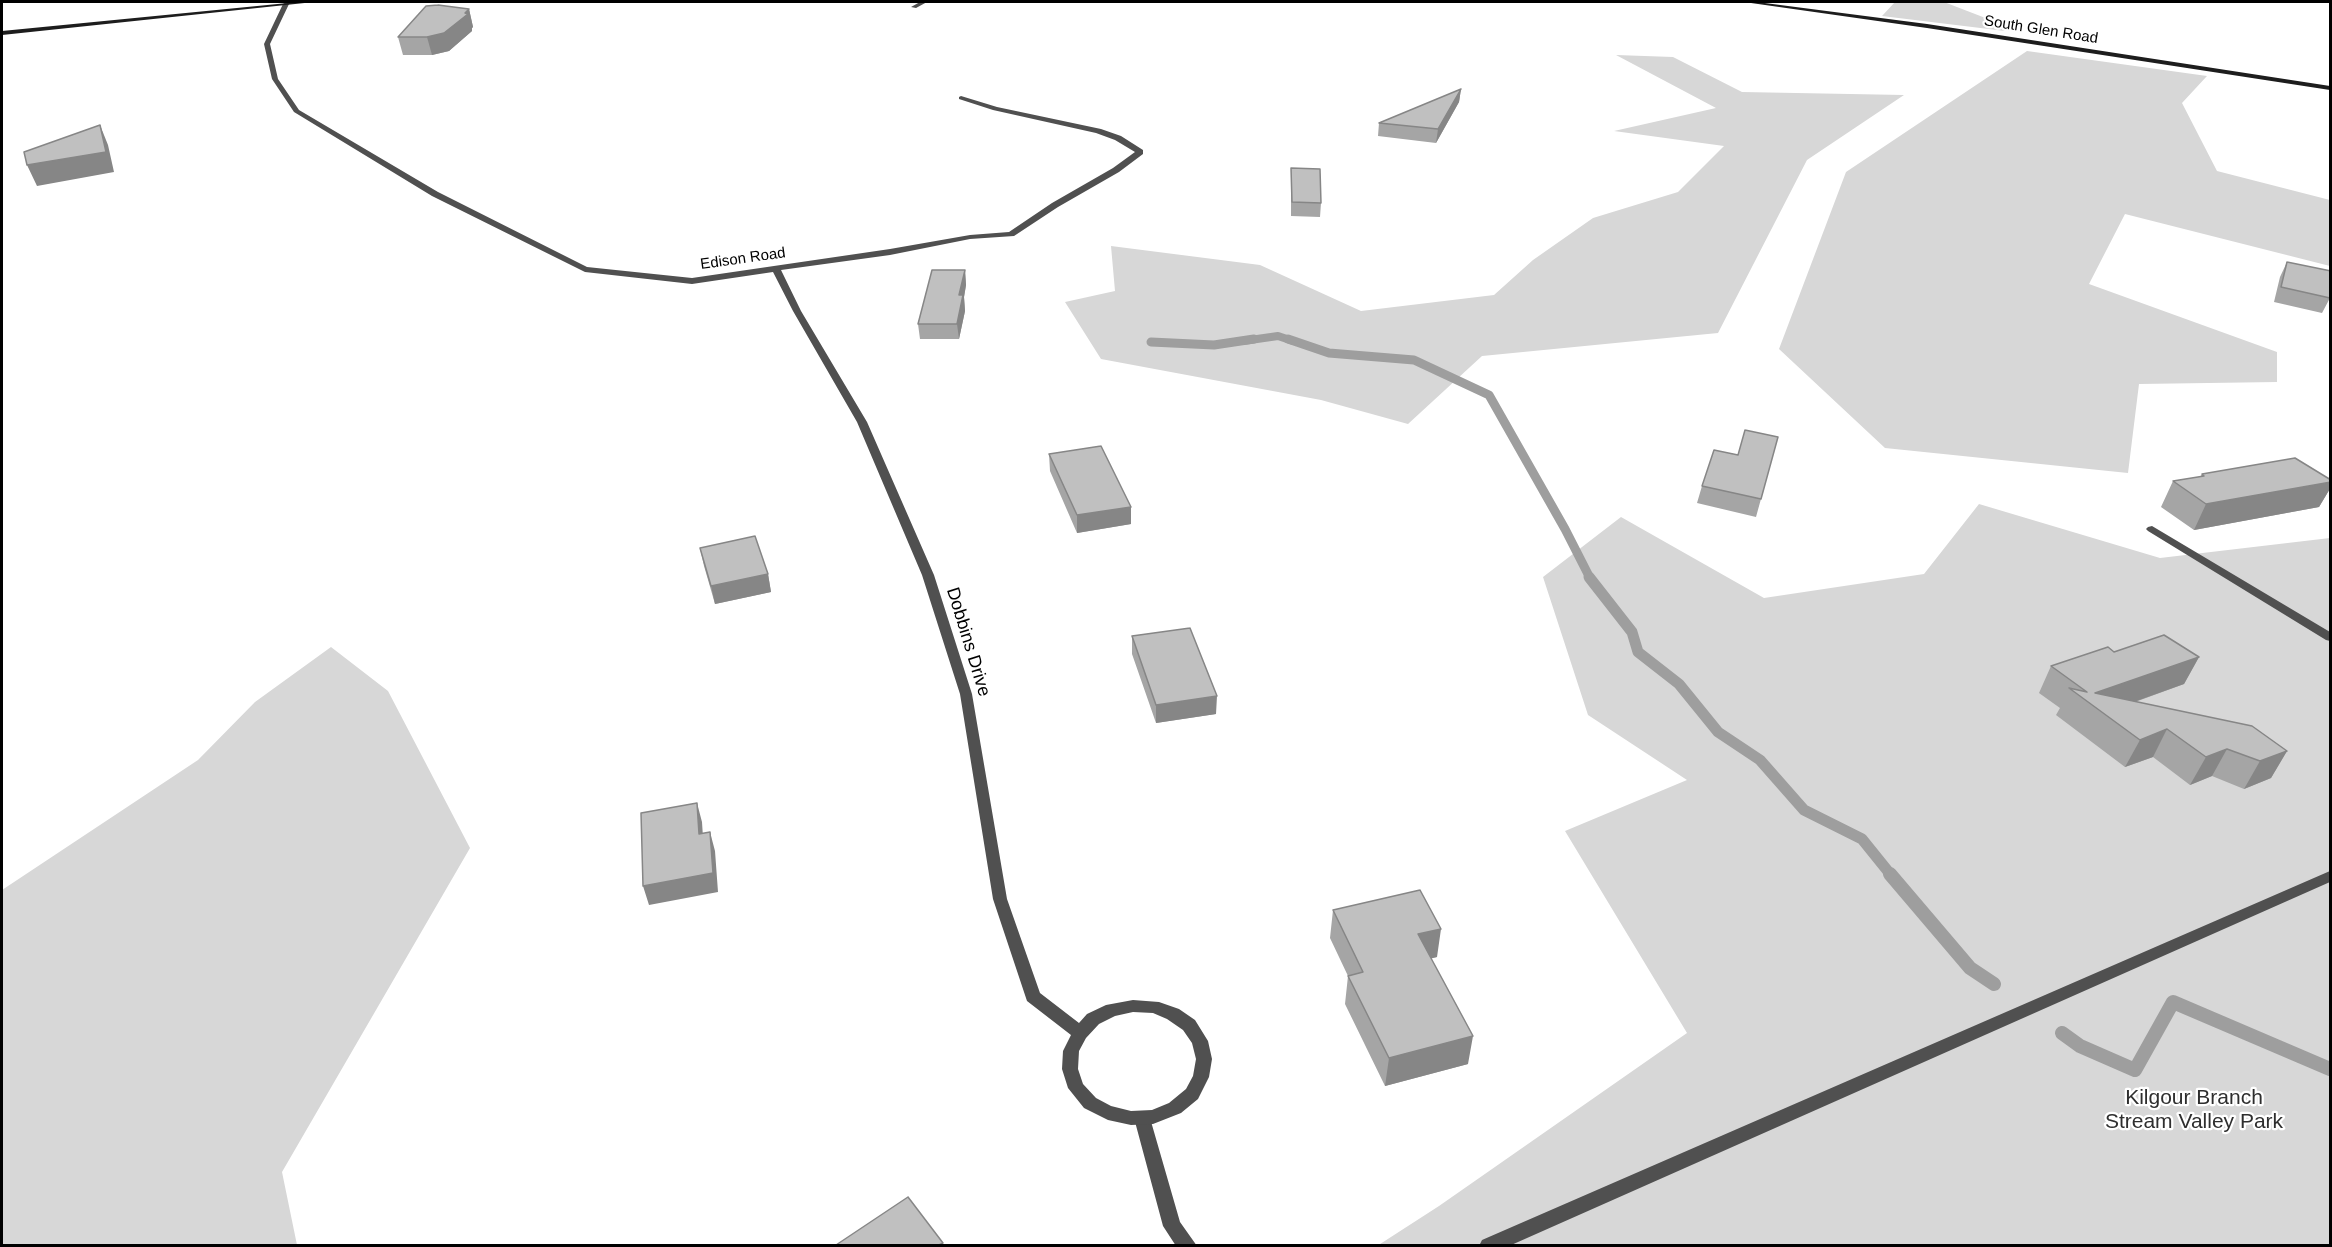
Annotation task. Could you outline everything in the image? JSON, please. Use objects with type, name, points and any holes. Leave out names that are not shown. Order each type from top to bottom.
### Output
[{"type":"main road","points":[[2,33],[311,2]]},
{"type":"main road","name":"South Glen Road","points":[[1747,2],[2331,88]]},
{"type":"street","points":[[914,7],[924,2]]},
{"type":"street","name":"Edison Road","points":[[286,4],[267,44],[275,79],[296,111],[435,194],[585,268],[692,281],[890,252],[970,237],[1011,234],[1055,205],[1116,170],[1140,152],[1118,138],[1098,131],[995,109],[961,98]]},
{"type":"street","name":"Dobbins Drive","points":[[776,268],[797,311],[862,422],[928,575],[966,694],[1000,899],[1033,997],[1080,1033]]},
{"type":"street","points":[[2152,529],[2331,638]]},
{"type":"street","points":[[1488,1245],[2331,876]]},
{"type":"street","points":[[1133,1006],[1163,1010],[1189,1025],[1200,1041],[1204,1059],[1201,1077],[1191,1094],[1175,1108],[1142,1118],[1108,1113],[1090,1103],[1076,1088],[1070,1069],[1071,1051],[1080,1033],[1093,1019],[1112,1010],[1133,1006]]},
{"type":"street","points":[[1142,1118],[1172,1226],[1188,1245]]},
{"type":"green space","points":[[1895,2],[1944,2],[2001,24],[2005,31],[1882,16]]},
{"type":"green space","points":[[2027,51],[2207,76],[2182,103],[2217,171],[2330,200],[2330,266],[2125,214],[2089,284],[2277,352],[2277,382],[2139,384],[2128,473],[1885,448],[1779,349],[1846,172]]},
{"type":"green space","points":[[1616,55],[1673,57],[1742,92],[1904,95],[1807,160],[1718,333],[1482,356],[1408,424],[1321,400],[1101,359],[1065,302],[1115,291],[1111,246],[1260,265],[1361,311],[1494,295],[1533,260],[1593,218],[1678,192],[1724,146],[1614,131],[1716,108]]},
{"type":"green space","name":"Kilgour Branch Stream Valley Park","points":[[1979,504],[2160,558],[2330,538],[2330,1245],[1377,1246],[1439,1206],[1687,1033],[1565,831],[1687,780],[1588,715],[1543,577],[1621,517],[1764,598],[1924,574]]},
{"type":"green space","points":[[331,647],[388,691],[470,848],[282,1172],[297,1245],[2,1245],[2,890],[198,760],[255,702]]},
{"type":"building","points":[[438,5],[469,9],[465,13],[468,14],[444,33],[427,37],[398,37],[426,6]]},
{"type":"building","points":[[1461,89],[1438,129],[1379,123]]},
{"type":"building","points":[[100,125],[106,152],[27,165],[24,152]]},
{"type":"building","points":[[1291,168],[1320,169],[1321,203],[1292,202]]},
{"type":"building","points":[[2287,262],[2331,271],[2330,298],[2281,287]]},
{"type":"building","points":[[932,270],[965,270],[959,295],[963,295],[957,324],[918,324]]},
{"type":"building","points":[[1745,430],[1778,437],[1761,499],[1702,486],[1714,450],[1738,455]]},
{"type":"building","points":[[1101,446],[1131,507],[1077,515],[1049,454]]},
{"type":"building","points":[[2295,458],[2331,482],[2206,504],[2173,481],[2204,476],[2202,474]]},
{"type":"building","points":[[755,536],[768,574],[711,586],[700,548]]},
{"type":"building","points":[[1190,628],[1217,696],[1156,705],[1132,636]]},
{"type":"building","points":[[2164,635],[2199,657],[2095,693],[2252,726],[2287,751],[2260,761],[2227,749],[2206,757],[2167,729],[2140,740],[2069,688],[2087,692],[2051,666],[2108,647],[2114,652]]},
{"type":"building","points":[[697,803],[699,834],[710,832],[713,873],[643,886],[641,813]]},
{"type":"building","points":[[1420,890],[1441,929],[1418,934],[1473,1036],[1389,1058],[1348,976],[1363,972],[1333,910]]},
{"type":"building","points":[[908,1197],[943,1243],[939,1245],[836,1245]]},
{"type":"waterway","points":[[1243,341],[1278,336],[1293,341]]},
{"type":"waterway","points":[[1151,342],[1214,345],[1254,339]]},
{"type":"waterway","points":[[1288,339],[1329,353],[1414,360],[1489,395],[1590,578]]},
{"type":"waterway","points":[[1589,577],[1632,632],[1638,652],[1679,684],[1718,732],[1760,760],[1804,810],[1862,839],[1891,875]]},
{"type":"waterway","points":[[1890,874],[1970,968],[1994,984]]},
{"type":"waterway","points":[[2062,1033],[2080,1046],[2135,1070],[2173,1002],[2330,1069]]}]
